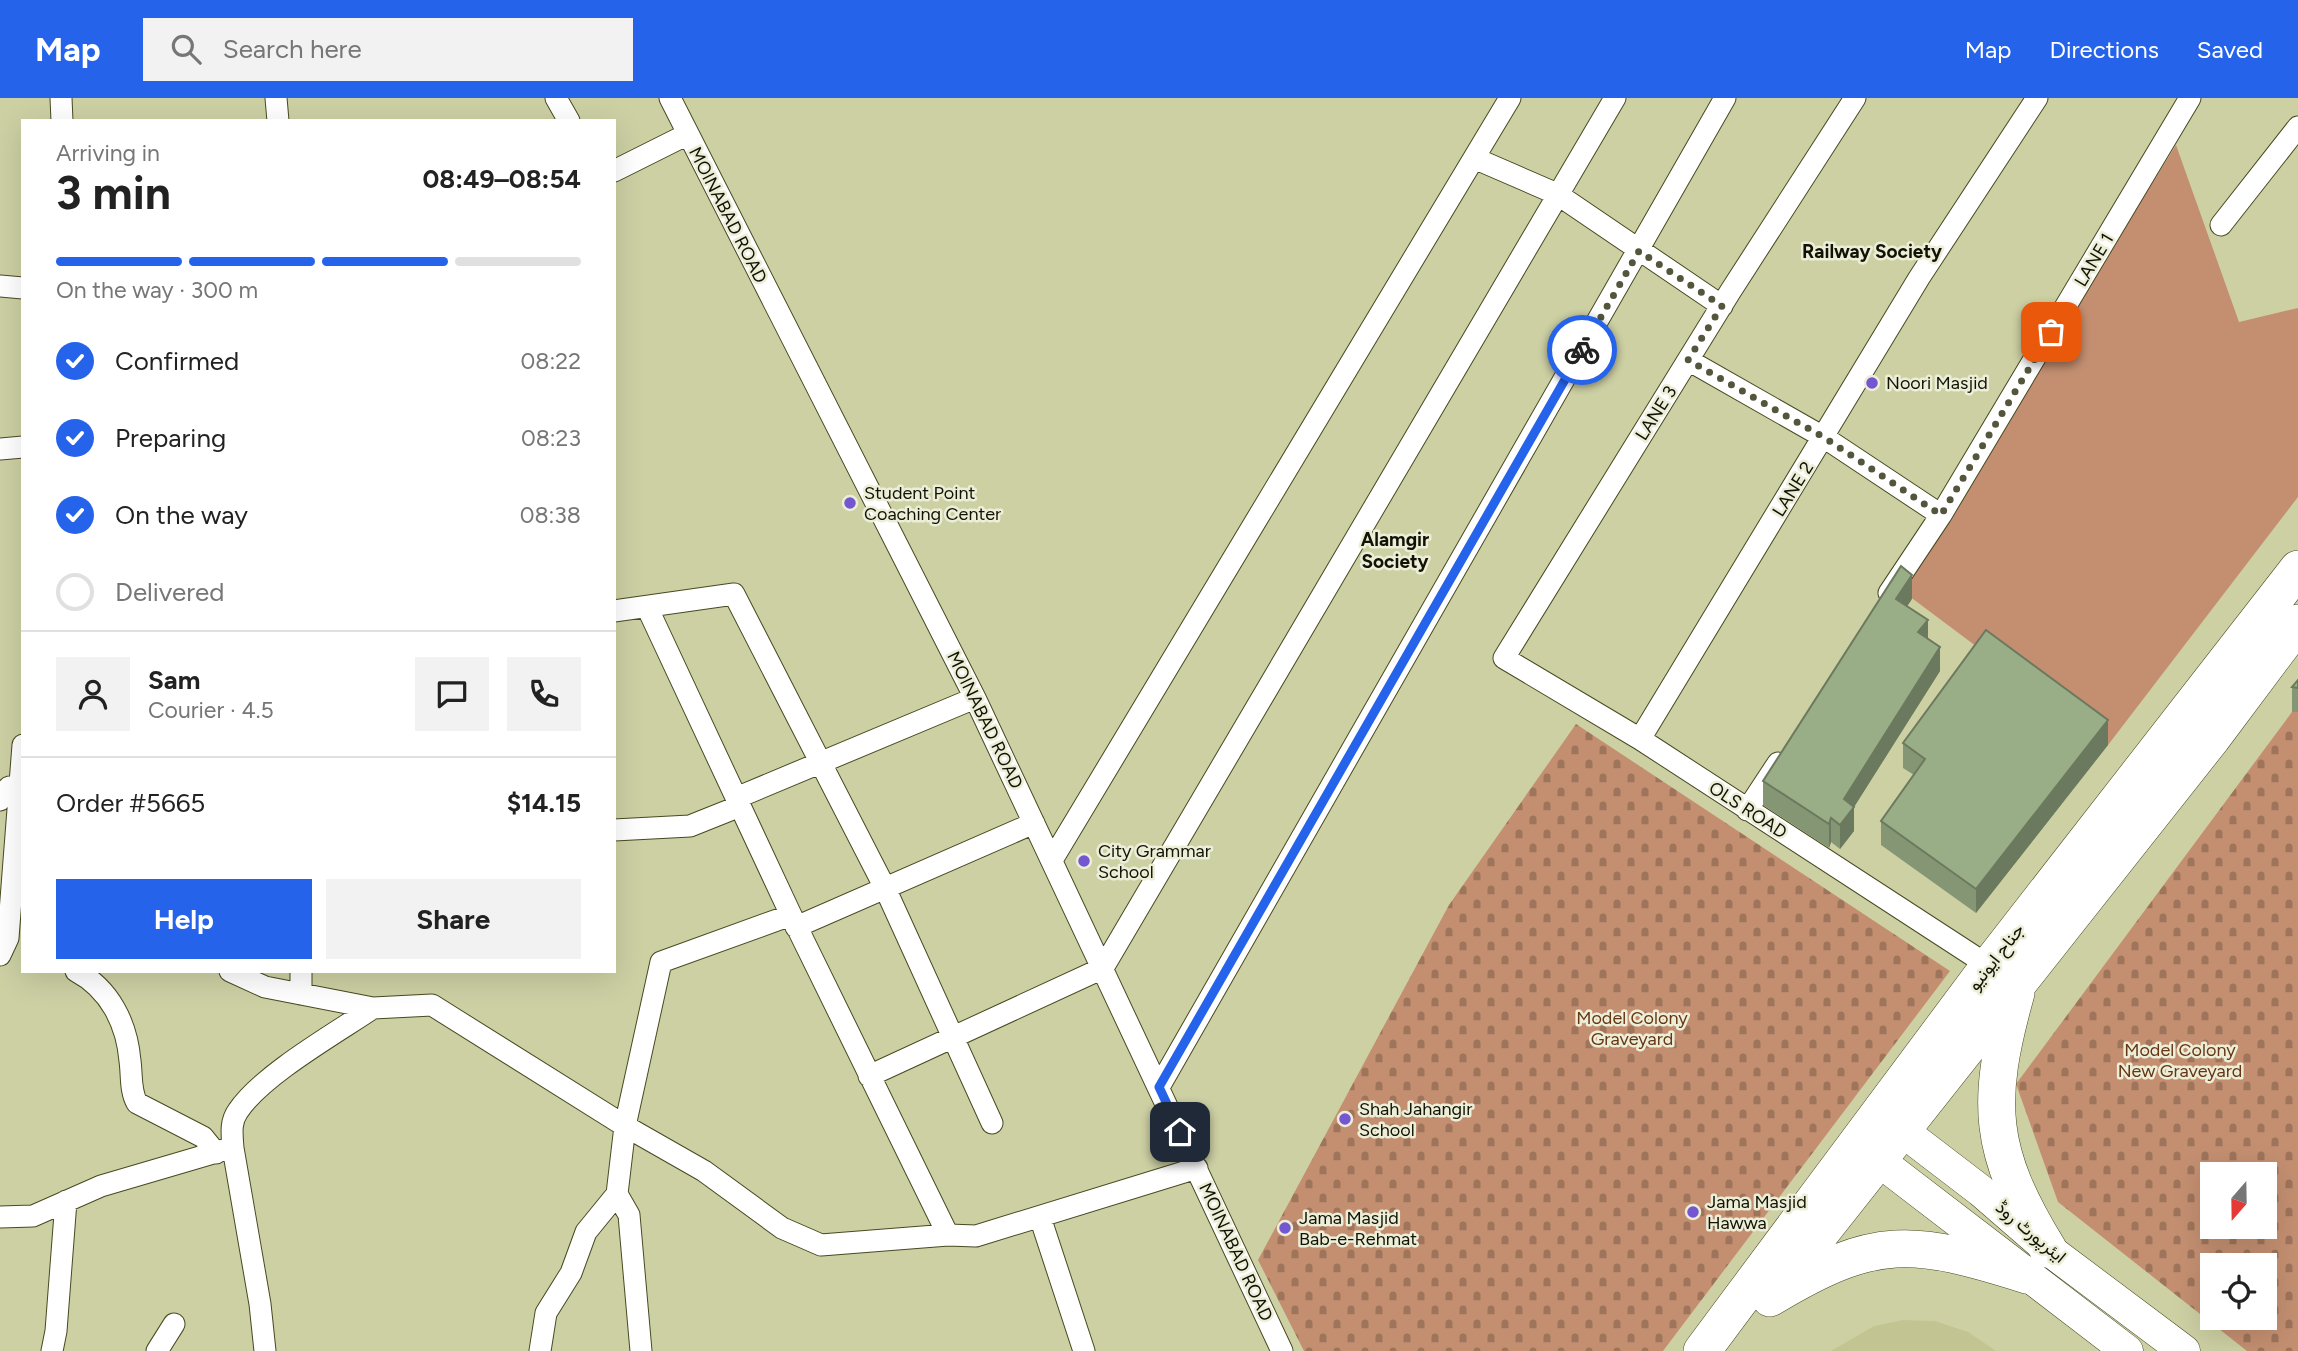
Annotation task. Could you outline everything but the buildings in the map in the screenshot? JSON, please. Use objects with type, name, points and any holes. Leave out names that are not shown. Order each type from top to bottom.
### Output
[{"type":"highway","name":"جناح ایونیو","points":[[1702,1351],[1890,1121],[2004,973],[2298,569]]},
{"type":"highway","name":"جناح ایونیو","points":[[2004,973],[2212,738],[2298,623]]},
{"type":"highway","points":[[1770,1298],[1813,1272],[1840,1260],[1896,1248],[1924,1248],[2038,1262],[1998,1142],[1995,1111],[2004,973]]},
{"type":"highway","name":"جناح ایونیو","points":[[1729,1351],[1878,1160],[1890,1121]]},
{"type":"main road","name":"ایئرپورٹ روڈ","points":[[1890,1121],[2127,1351]]},
{"type":"main road","name":"ایئرپورٹ روڈ","points":[[1878,1160],[2184,1351]]},
{"type":"street","points":[[61,98],[62,119]]},
{"type":"street","points":[[276,98],[278,119]]},
{"type":"street","points":[[556,98],[568,119]]},
{"type":"street","name":"MOINABAD ROAD","points":[[670,98],[975,698],[1282,1351]]},
{"type":"street","points":[[1052,860],[1510,98]]},
{"type":"street","points":[[869,1076],[1103,968],[1615,98]]},
{"type":"street","points":[[1159,1087],[1725,98]]},
{"type":"street","name":"LANE 3","points":[[1504,658],[1688,360],[1855,98]]},
{"type":"street","name":"LANE 2","points":[[1640,739],[1825,438],[1919,278],[2037,98]]},
{"type":"street","name":"LANE 1","points":[[1881,606],[1941,515],[2190,98]]},
{"type":"street","points":[[2221,225],[2298,127]]},
{"type":"street","points":[[616,170],[688,134]]},
{"type":"street","points":[[1474,158],[1557,194],[1722,306]]},
{"type":"street","points":[[0,286],[21,288]]},
{"type":"street","points":[[1688,360],[1825,438],[1941,515]]},
{"type":"street","points":[[0,449],[21,447]]},
{"type":"street","points":[[616,611],[734,594],[885,888],[992,1123]]},
{"type":"street","points":[[647,607],[793,921],[948,1235]]},
{"type":"street","name":"OLS ROAD","points":[[1504,658],[1640,739],[2004,973]]},
{"type":"street","points":[[616,830],[690,826],[820,761],[975,698]]},
{"type":"street","points":[[1747,810],[1791,742]]},
{"type":"street","points":[[10,944],[7,791],[21,751]]},
{"type":"street","points":[[540,1351],[546,1313],[571,1273],[586,1233],[617,1194],[625,1126],[661,962],[793,921],[885,888],[1034,823]]},
{"type":"street","points":[[79,973],[95,984],[115,1006],[123,1023],[133,1096],[138,1103],[224,1150]]},
{"type":"street","points":[[234,973],[265,987],[373,1008],[432,1005],[625,1126],[704,1171],[782,1228],[821,1245],[948,1235],[976,1236],[1197,1168]]},
{"type":"street","points":[[301,994],[302,973]]},
{"type":"street","points":[[265,1351],[260,1304],[224,1150],[232,1124],[239,1110],[282,1070],[373,1008]]},
{"type":"street","points":[[0,1217],[33,1216],[101,1186],[224,1150]]},
{"type":"street","points":[[617,1194],[629,1215],[640,1351]]},
{"type":"street","points":[[51,1351],[56,1331],[66,1201]]},
{"type":"street","points":[[1040,1217],[1084,1351]]},
{"type":"street","points":[[156,1351],[174,1324]]},
{"type":"shaded area","points":[[1903,1320],[1935,1321],[1968,1332],[1996,1351],[1831,1351],[1874,1326]]},
{"type":"green space","points":[[2176,145],[2239,322],[2298,308],[2298,497],[2108,745],[1901,590]]},
{"type":"green space","name":"Model Colony New Graveyard","points":[[2292,712],[2298,712],[2298,1351],[2247,1351],[2220,1330],[2277,1330],[2277,1253],[2200,1253],[2200,1314],[2058,1202],[2016,1084]]},
{"type":"green space","name":"Model Colony Graveyard","points":[[1576,724],[1950,971],[1663,1351],[1304,1351],[1258,1260],[1449,905]]},
{"type":"way so far","points":[[1582,350],[1639,251],[1722,306],[1688,360],[1825,438],[1941,515],[2051,332]]},
{"type":"place","name":"Noori Masjid","points":[[1872,383]]},
{"type":"place","name":"Student Point Coaching Center","points":[[850,503]]},
{"type":"place","name":"City Grammar School","points":[[1084,861]]},
{"type":"place","name":"Shah Jahangir School","points":[[1345,1119]]},
{"type":"place","name":"Jama Masjid Hawwa","points":[[1693,1212]]},
{"type":"place","name":"Jama Masjid Bab-e-Rehmat","points":[[1285,1228]]},
{"type":"district","name":"Railway Society","points":[[1872,251]]},
{"type":"district","name":"Alamgir Society","points":[[1395,550]]},
{"type":"route","points":[[1180,1132],[1159,1087],[1582,350]]}]
